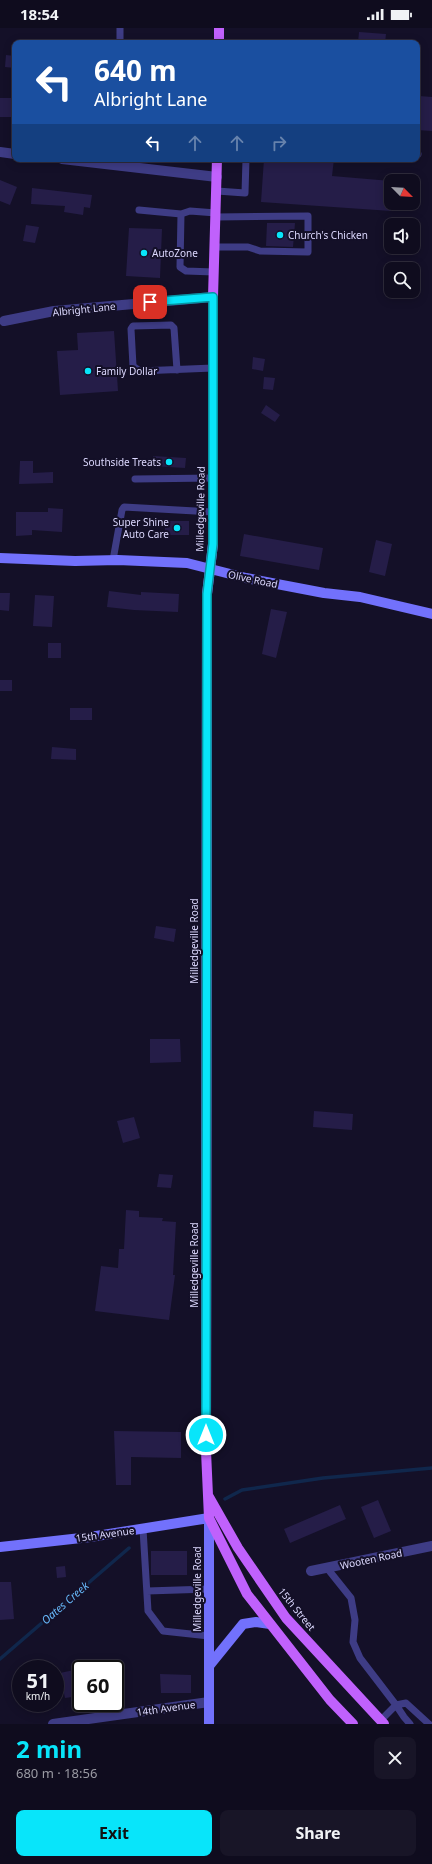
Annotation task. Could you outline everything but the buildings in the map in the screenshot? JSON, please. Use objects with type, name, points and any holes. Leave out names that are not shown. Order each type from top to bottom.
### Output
[{"type":"main road","points":[[219,28],[219,40]]},
{"type":"main road","name":"Milledgeville Road","points":[[209,1518],[206,1451],[206,618],[207,594],[213,544],[213,297],[217,162]]},
{"type":"main road","name":"15th Street","points":[[208,1495],[238,1548],[286,1618],[382,1722]]},
{"type":"main road","points":[[209,1518],[247,1594],[330,1700],[353,1724]]},
{"type":"street","points":[[0,152],[12,154]]},
{"type":"street","points":[[104,162],[217,177]]},
{"type":"street","name":"Albright Lane","points":[[4,322],[54,311],[213,297]]},
{"type":"street","name":"Olive Road","points":[[0,558],[187,563],[210,570],[324,593],[360,597],[432,614]]},
{"type":"street","name":"15th Avenue","points":[[0,1547],[143,1529],[209,1518]]},
{"type":"street","name":"Milledgeville Road","points":[[209,1518],[209,1724]]},
{"type":"street","name":"Wooten Road","points":[[311,1571],[432,1546]]},
{"type":"street","points":[[209,1666],[243,1624],[256,1622],[270,1624]]},
{"type":"street","name":"14th Avenue","points":[[53,1724],[209,1702]]},
{"type":"lane","points":[[120,28],[120,40]]},
{"type":"lane","points":[[217,191],[245,193],[246,162]]},
{"type":"lane","points":[[139,210],[181,214],[190,211],[216,215],[308,216],[308,252],[260,251],[248,246],[215,247]]},
{"type":"lane","points":[[181,214],[180,267],[186,272],[214,272]]},
{"type":"lane","points":[[177,370],[174,328],[171,325],[133,326],[131,329],[133,366],[136,370],[140,372],[177,370],[213,368]]},
{"type":"lane","points":[[135,479],[213,478]]},
{"type":"lane","points":[[113,560],[122,510],[124,507],[213,512]]},
{"type":"lane","points":[[143,1529],[148,1611],[163,1632],[209,1636]]},
{"type":"lane","points":[[328,1568],[351,1598],[356,1620],[353,1642],[360,1658],[410,1724]]},
{"type":"lane","points":[[147,1591],[209,1589]]},
{"type":"lane","points":[[382,1722],[396,1705],[406,1704],[428,1724]]},
{"type":"waterway","points":[[225,1499],[242,1490],[323,1478],[432,1468]]},
{"type":"waterway","name":"Oates Creek","points":[[0,1659],[129,1548]]},
{"type":"place","name":"Church's Chicken","points":[[280,235]]},
{"type":"place","name":"AutoZone","points":[[144,253]]},
{"type":"place","name":"Family Dollar","points":[[88,371]]},
{"type":"place","name":"Southside Treats","points":[[169,462]]},
{"type":"place","name":"Super Shine Auto Care","points":[[177,528]]},
{"type":"route","points":[[150,302],[213,297],[213,544],[207,594],[206,1435]]}]
